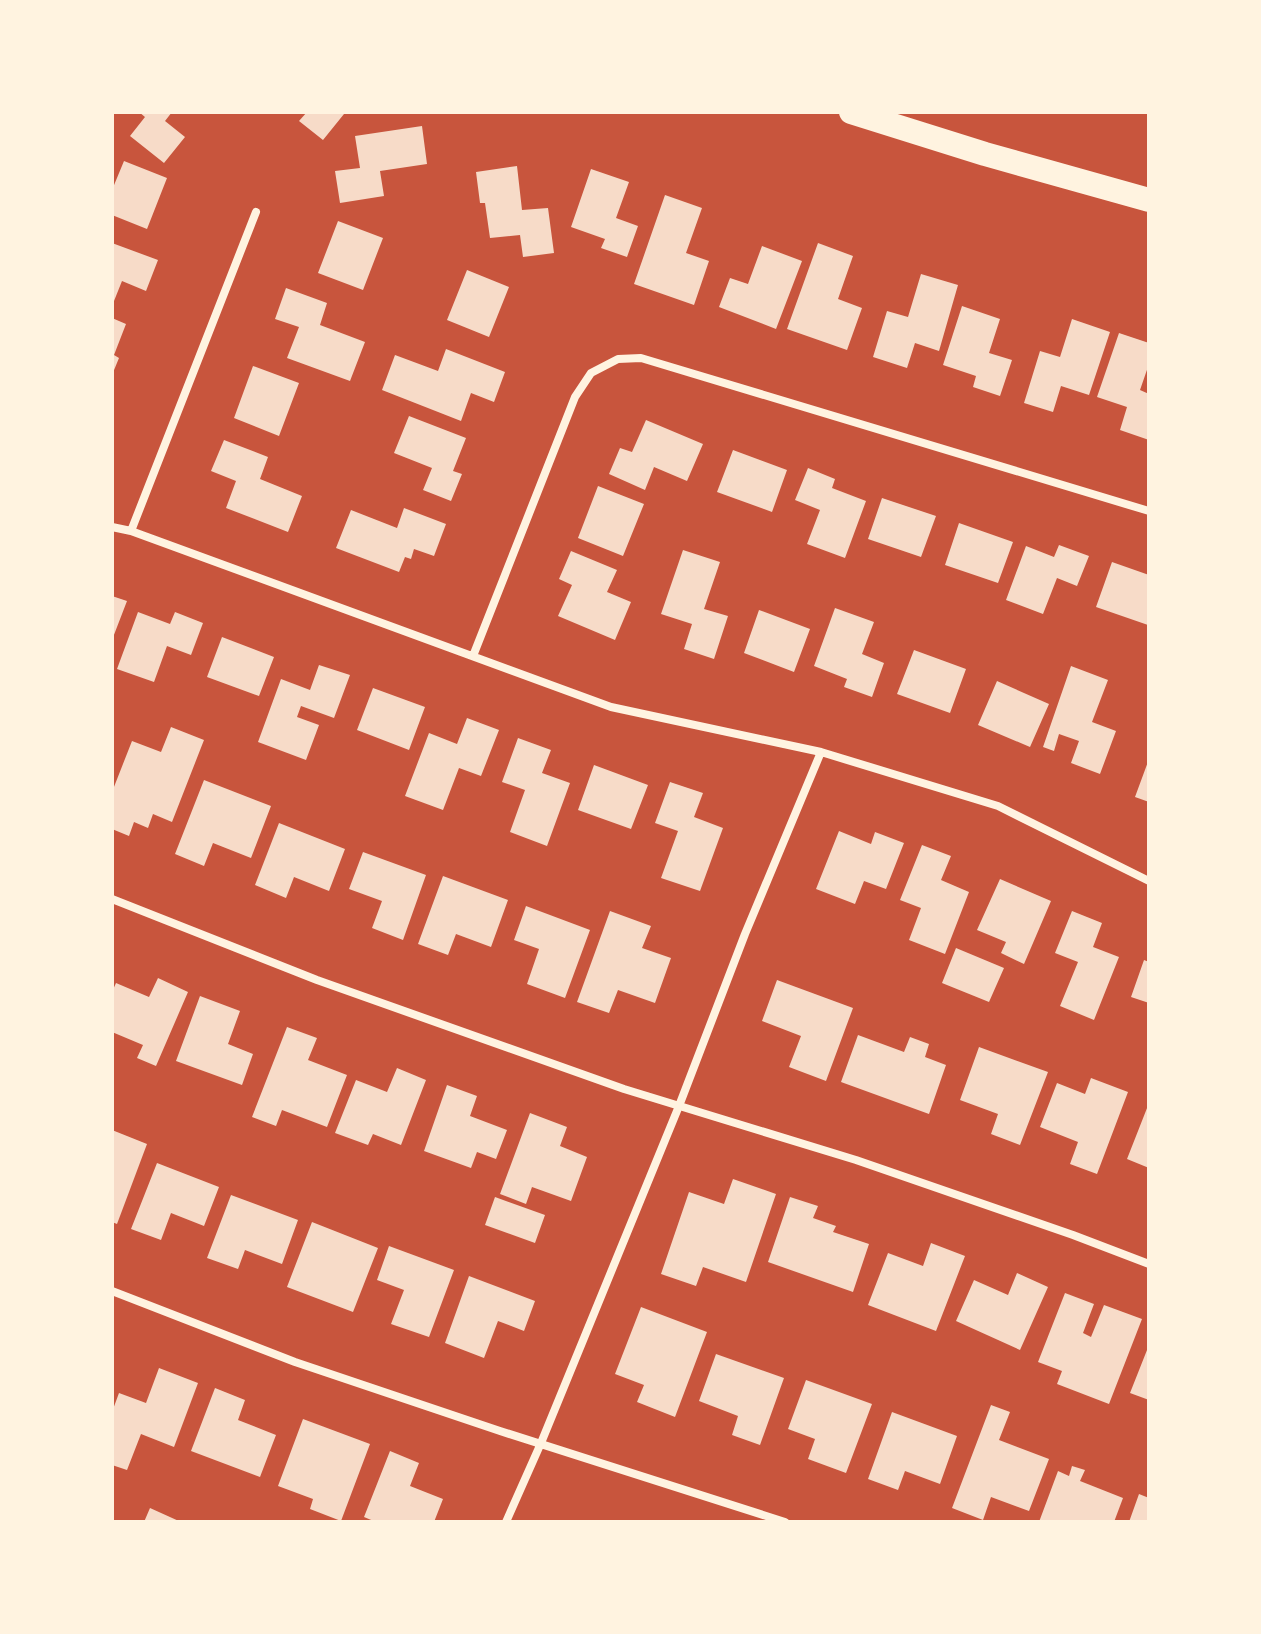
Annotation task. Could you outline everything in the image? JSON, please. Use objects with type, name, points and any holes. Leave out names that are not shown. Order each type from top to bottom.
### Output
[{"type":"highway","points":[[851,112],[1149,200]]},
{"type":"street","points":[[131,531],[256,212]]},
{"type":"street","points":[[473,656],[575,397],[591,373],[618,359],[641,358],[1149,511]]},
{"type":"street","points":[[112,527],[131,531],[611,707],[821,752],[998,806],[1149,881]]},
{"type":"street","points":[[506,1522],[679,1106],[745,934],[821,752]]},
{"type":"street","points":[[112,899],[317,980],[624,1089],[856,1160],[1149,1264]]},
{"type":"street","points":[[112,1291],[295,1362],[785,1522]]},
{"type":"building","points":[[139,112],[172,112],[165,121],[185,137],[164,163],[130,136],[145,117]]},
{"type":"building","points":[[307,112],[344,114],[323,140],[299,121]]},
{"type":"building","points":[[422,126],[427,164],[380,171],[384,196],[340,203],[335,171],[360,168],[355,136]]},
{"type":"building","points":[[124,161],[167,178],[147,229],[112,215],[112,190]]},
{"type":"building","points":[[517,166],[522,210],[548,208],[554,253],[523,257],[520,235],[490,238],[485,203],[480,203],[476,172]]},
{"type":"building","points":[[591,169],[629,182],[616,218],[638,226],[627,257],[601,248],[605,239],[571,227]]},
{"type":"building","points":[[665,195],[702,208],[686,253],[709,261],[694,305],[634,284]]},
{"type":"building","points":[[338,221],[383,238],[363,290],[318,273]]},
{"type":"building","points":[[112,243],[158,260],[146,291],[122,281],[112,306]]},
{"type":"building","points":[[818,243],[853,256],[838,299],[862,308],[847,350],[787,329]]},
{"type":"building","points":[[762,246],[802,261],[776,329],[719,307],[730,278],[748,284]]},
{"type":"building","points":[[467,270],[509,287],[489,337],[447,320]]},
{"type":"building","points":[[921,274],[958,285],[939,351],[915,343],[907,368],[873,357],[887,311],[908,317]]},
{"type":"building","points":[[286,288],[327,303],[320,325],[365,342],[350,381],[287,358],[299,327],[275,319]]},
{"type":"building","points":[[962,306],[1000,319],[989,353],[1012,360],[1000,396],[973,387],[976,376],[943,365]]},
{"type":"building","points":[[112,318],[126,324],[114,355],[119,358],[112,375]]},
{"type":"building","points":[[1072,319],[1110,332],[1089,395],[1061,386],[1053,412],[1024,403],[1040,351],[1060,357]]},
{"type":"building","points":[[1119,333],[1149,343],[1149,364],[1140,390],[1149,394],[1149,440],[1120,430],[1127,407],[1097,397]]},
{"type":"building","points":[[446,349],[505,372],[494,402],[471,393],[461,421],[382,390],[395,355],[438,371]]},
{"type":"building","points":[[253,366],[299,383],[279,436],[234,418]]},
{"type":"building","points":[[409,416],[466,438],[453,471],[462,474],[451,501],[423,490],[432,468],[394,453]]},
{"type":"building","points":[[646,420],[703,444],[687,481],[654,467],[645,490],[609,474],[620,448],[632,452]]},
{"type":"building","points":[[224,440],[268,457],[260,479],[302,496],[288,532],[226,508],[236,481],[211,471]]},
{"type":"building","points":[[733,450],[787,470],[772,512],[717,492]]},
{"type":"building","points":[[808,468],[835,479],[832,488],[866,501],[845,558],[807,544],[820,510],[795,500]]},
{"type":"building","points":[[598,486],[644,504],[623,556],[578,538]]},
{"type":"building","points":[[882,498],[936,516],[921,557],[868,539]]},
{"type":"building","points":[[404,508],[446,524],[434,556],[414,549],[411,559],[405,557],[399,572],[336,548],[351,510],[397,528]]},
{"type":"building","points":[[959,523],[1013,542],[998,583],[945,565]]},
{"type":"building","points":[[1059,545],[1089,556],[1077,586],[1057,578],[1043,614],[1006,600],[1026,546],[1054,557]]},
{"type":"building","points":[[683,550],[720,562],[704,609],[728,616],[714,659],[684,649],[692,624],[661,614]]},
{"type":"building","points":[[571,551],[617,570],[607,592],[631,602],[615,640],[558,616],[572,585],[559,579]]},
{"type":"building","points":[[1112,562],[1149,575],[1148,625],[1096,607]]},
{"type":"building","points":[[112,596],[127,601],[112,640]]},
{"type":"building","points":[[835,608],[874,622],[862,654],[884,663],[872,697],[844,687],[847,679],[814,666]]},
{"type":"building","points":[[759,610],[810,629],[794,672],[744,653]]},
{"type":"building","points":[[138,612],[170,624],[175,612],[203,623],[191,655],[167,646],[154,682],[117,669]]},
{"type":"building","points":[[222,637],[274,657],[259,696],[207,677]]},
{"type":"building","points":[[914,650],[966,669],[950,713],[897,694]]},
{"type":"building","points":[[319,665],[350,675],[334,718],[301,706],[297,717],[319,725],[306,760],[258,742],[281,679],[310,690]]},
{"type":"building","points":[[1071,666],[1108,680],[1092,722],[1116,731],[1100,774],[1071,763],[1079,741],[1059,734],[1054,751],[1043,747]]},
{"type":"building","points":[[997,681],[1049,704],[1030,747],[978,725]]},
{"type":"building","points":[[373,688],[425,707],[409,750],[357,730]]},
{"type":"building","points":[[467,718],[499,730],[481,776],[459,768],[443,810],[405,796],[429,733],[457,744]]},
{"type":"building","points":[[171,727],[204,740],[172,822],[153,814],[148,828],[134,822],[129,836],[112,829],[112,792],[132,741],[161,752]]},
{"type":"building","points":[[518,738],[551,750],[542,773],[570,783],[547,846],[510,832],[525,790],[502,782]]},
{"type":"building","points":[[1149,759],[1149,802],[1135,797]]},
{"type":"building","points":[[594,765],[648,785],[631,829],[578,810]]},
{"type":"building","points":[[204,780],[271,806],[251,858],[213,843],[204,866],[175,854]]},
{"type":"building","points":[[670,782],[703,793],[694,817],[723,828],[700,891],[661,878],[678,831],[655,823]]},
{"type":"building","points":[[279,823],[345,849],[329,891],[294,877],[286,898],[255,885]]},
{"type":"building","points":[[839,831],[871,844],[875,832],[904,843],[886,889],[864,881],[855,904],[816,889]]},
{"type":"building","points":[[922,845],[951,856],[941,880],[969,892],[945,954],[909,940],[921,908],[900,900]]},
{"type":"building","points":[[363,852],[426,875],[403,940],[372,928],[382,901],[349,889]]},
{"type":"building","points":[[443,876],[508,900],[491,947],[456,934],[448,955],[418,944]]},
{"type":"building","points":[[1000,879],[1051,901],[1024,964],[1001,953],[1006,942],[977,930]]},
{"type":"building","points":[[526,906],[590,930],[565,998],[527,984],[539,949],[514,940]]},
{"type":"building","points":[[610,911],[651,926],[642,948],[671,958],[655,1003],[618,990],[609,1013],[577,1002]]},
{"type":"building","points":[[1072,911],[1102,923],[1093,947],[1119,957],[1094,1020],[1060,1006],[1078,962],[1055,953]]},
{"type":"building","points":[[956,948],[1004,968],[989,1002],[942,983]]},
{"type":"building","points":[[1144,960],[1149,962],[1149,1003],[1131,997]]},
{"type":"building","points":[[158,978],[188,992],[156,1066],[137,1058],[143,1045],[112,1032],[112,992],[116,983],[149,997]]},
{"type":"building","points":[[777,980],[853,1008],[826,1081],[789,1067],[801,1036],[762,1021]]},
{"type":"building","points":[[200,996],[240,1011],[228,1044],[253,1054],[242,1085],[176,1061]]},
{"type":"building","points":[[287,1027],[317,1038],[308,1060],[347,1075],[327,1127],[282,1110],[276,1126],[252,1117]]},
{"type":"building","points":[[858,1035],[904,1052],[910,1037],[929,1044],[925,1057],[946,1065],[929,1114],[841,1082]]},
{"type":"building","points":[[979,1047],[1048,1072],[1020,1145],[991,1134],[998,1114],[960,1100]]},
{"type":"building","points":[[397,1068],[426,1080],[401,1145],[373,1134],[368,1145],[335,1133],[356,1080],[387,1092]]},
{"type":"building","points":[[1091,1078],[1128,1092],[1097,1174],[1070,1164],[1078,1142],[1040,1127],[1057,1083],[1085,1094]]},
{"type":"building","points":[[447,1085],[477,1096],[470,1116],[507,1130],[496,1159],[477,1152],[471,1168],[424,1151]]},
{"type":"building","points":[[1149,1103],[1149,1168],[1127,1159]]},
{"type":"building","points":[[530,1113],[567,1127],[560,1146],[587,1157],[571,1201],[532,1187],[526,1204],[500,1194]]},
{"type":"building","points":[[112,1130],[147,1144],[117,1224],[112,1222]]},
{"type":"building","points":[[157,1163],[219,1187],[204,1226],[171,1213],[161,1240],[131,1229]]},
{"type":"building","points":[[733,1179],[776,1194],[746,1282],[703,1267],[696,1286],[661,1274],[689,1192],[724,1204]]},
{"type":"building","points":[[231,1195],[298,1220],[282,1264],[245,1250],[238,1269],[207,1258]]},
{"type":"building","points":[[495,1197],[545,1215],[535,1243],[485,1225]]},
{"type":"building","points":[[790,1197],[818,1206],[813,1218],[836,1226],[833,1232],[869,1244],[853,1292],[768,1262]]},
{"type":"building","points":[[312,1222],[378,1248],[353,1312],[287,1287]]},
{"type":"building","points":[[931,1243],[965,1256],[936,1331],[868,1305],[888,1253],[923,1266]]},
{"type":"building","points":[[389,1246],[454,1270],[429,1337],[391,1324],[404,1290],[377,1280]]},
{"type":"building","points":[[1017,1273],[1048,1287],[1020,1350],[956,1321],[974,1280],[1008,1295]]},
{"type":"building","points":[[469,1276],[535,1301],[524,1331],[498,1321],[484,1358],[445,1343]]},
{"type":"building","points":[[1065,1293],[1094,1304],[1083,1333],[1091,1337],[1104,1305],[1142,1319],[1109,1404],[1057,1384],[1062,1371],[1038,1362]]},
{"type":"building","points":[[641,1307],[707,1332],[675,1417],[637,1402],[644,1385],[615,1374]]},
{"type":"building","points":[[1149,1345],[1149,1400],[1130,1393]]},
{"type":"building","points":[[716,1354],[784,1378],[760,1445],[732,1435],[738,1416],[699,1401]]},
{"type":"building","points":[[159,1368],[198,1383],[174,1447],[141,1434],[127,1470],[112,1465],[112,1412],[119,1393],[146,1403]]},
{"type":"building","points":[[806,1380],[872,1404],[846,1473],[808,1459],[815,1439],[788,1429]]},
{"type":"building","points":[[215,1388],[245,1400],[238,1420],[276,1435],[260,1477],[191,1451]]},
{"type":"building","points":[[991,1405],[1010,1412],[999,1440],[1049,1459],[1029,1511],[991,1497],[983,1520],[952,1508]]},
{"type":"building","points":[[892,1412],[957,1436],[940,1484],[905,1471],[898,1490],[868,1479]]},
{"type":"building","points":[[303,1419],[370,1444],[341,1521],[310,1509],[313,1499],[278,1486]]},
{"type":"building","points":[[390,1451],[419,1463],[410,1486],[443,1499],[434,1522],[376,1522],[364,1517]]},
{"type":"building","points":[[1072,1466],[1085,1470],[1080,1481],[1123,1498],[1114,1522],[1039,1522],[1058,1471],[1069,1476]]},
{"type":"building","points":[[1139,1494],[1149,1498],[1149,1522],[1129,1522]]},
{"type":"building","points":[[150,1508],[181,1522],[144,1522]]}]
